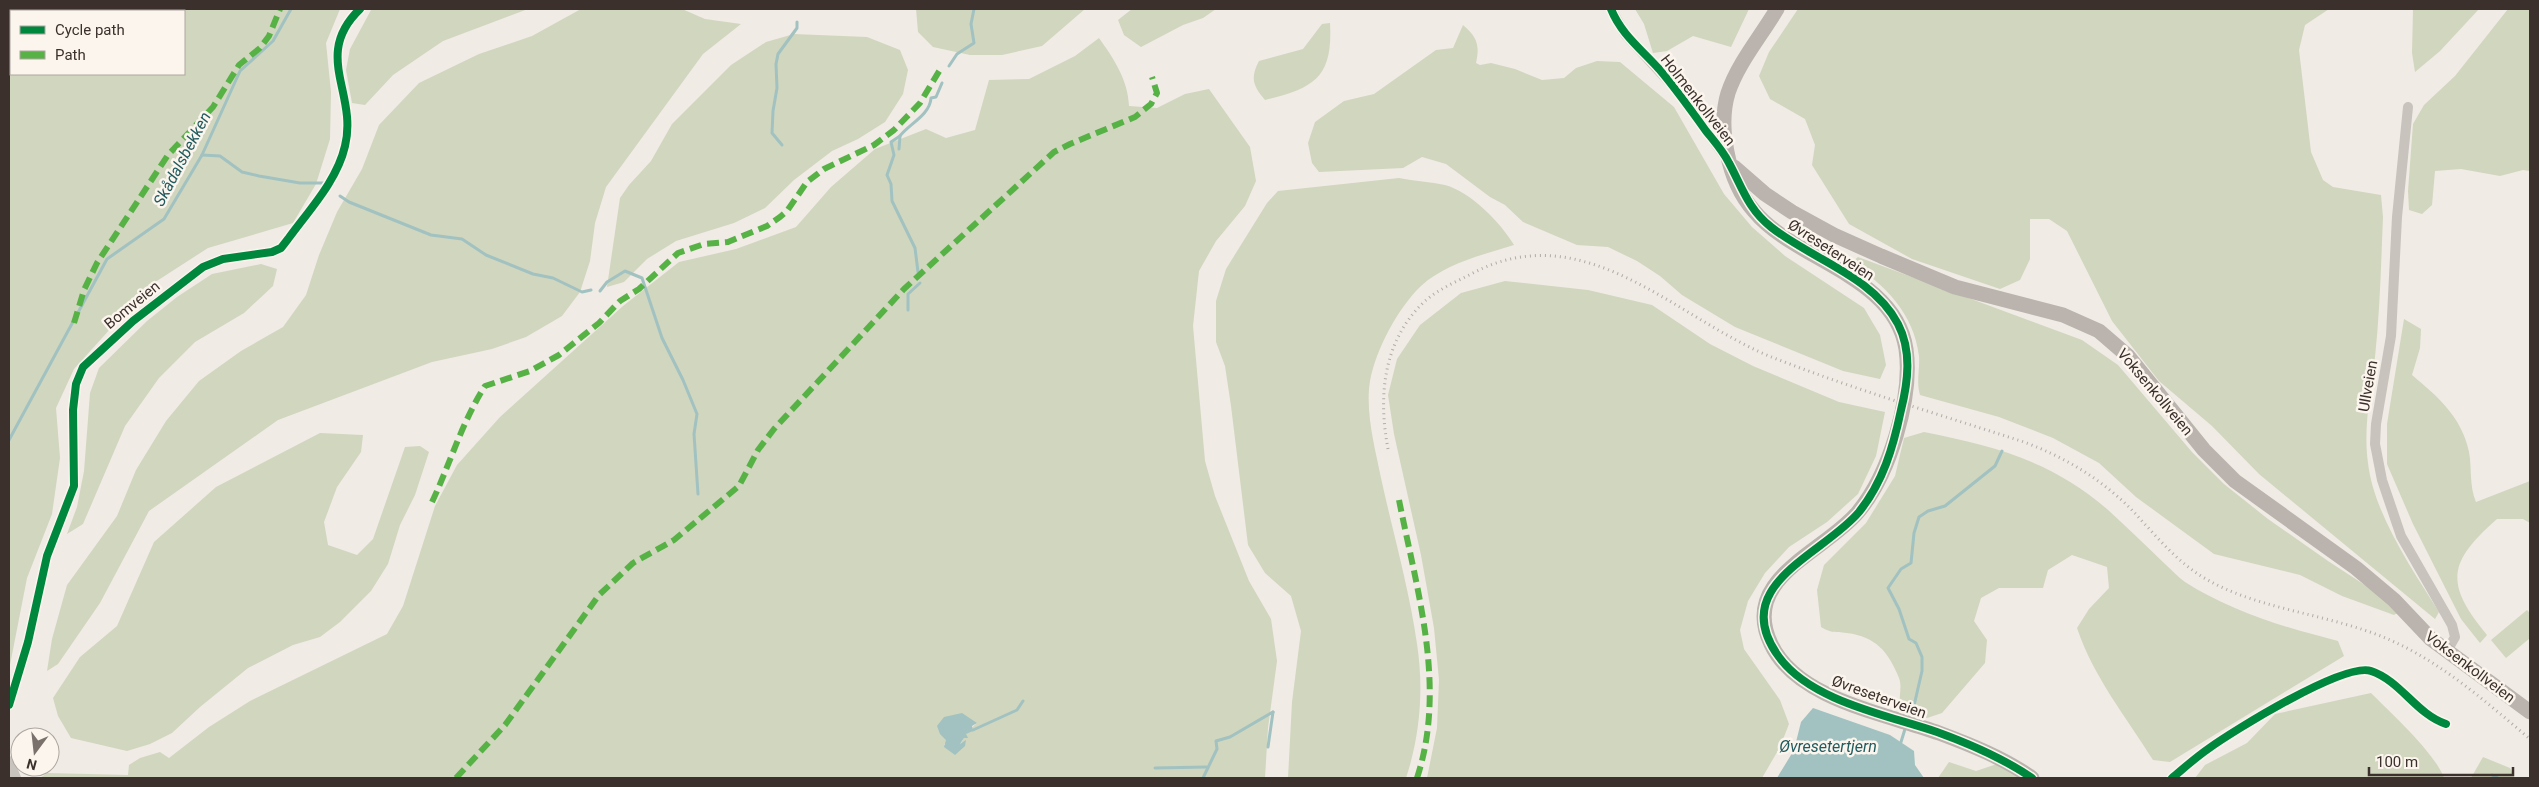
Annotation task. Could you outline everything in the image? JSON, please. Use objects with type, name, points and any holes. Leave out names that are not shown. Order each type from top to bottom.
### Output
[{"type":"main road","name":"Øvreseterveien","points":[[1777,9],[1729,90],[1723,121],[1728,162],[1741,191],[1755,213],[1783,236],[1866,288],[1886,306],[1903,335],[1907,358],[1904,397],[1892,448],[1883,474],[1873,493],[1853,518],[1838,533],[1786,571],[1774,586],[1764,614],[1766,629],[1772,645],[1792,672],[1825,693],[1962,742],[2004,761],[2032,778]]},
{"type":"main road","name":"Voksenkollveien","points":[[1728,162],[1774,200],[1811,223],[1865,249],[1955,287],[2063,315],[2099,331],[2128,356],[2183,426],[2222,468],[2246,489],[2381,588],[2419,628],[2530,712]]},
{"type":"street","name":"Bomveien","points":[[9,705],[24,656],[47,556],[74,486],[72,426],[79,374],[94,355],[126,327],[203,267],[223,259],[267,254],[281,248],[288,240],[330,182],[345,146],[348,112],[337,56],[344,32],[360,9]]},
{"type":"street","name":"Holmenkollveien","points":[[1611,9],[1625,34],[1673,86],[1728,162]]},
{"type":"street","name":"Ullveien","points":[[2408,107],[2397,217],[2391,336],[2376,424],[2376,444],[2382,480],[2401,536],[2452,625],[2455,637],[2447,651]]},
{"type":"street","points":[[9,761],[16,778]]},
{"type":"green space","points":[[9,9],[340,9],[326,43],[331,92],[330,139],[316,184],[293,223],[208,248],[149,286],[74,369],[56,408],[60,458],[52,514],[27,578],[9,670]]},
{"type":"green space","points":[[528,9],[443,41],[393,75],[365,105],[352,103],[346,70],[350,49],[371,10]]},
{"type":"green space","points":[[581,9],[682,9],[705,19],[741,24],[703,54],[606,187],[595,223],[590,261],[580,292],[562,316],[526,337],[492,349],[432,362],[278,420],[149,511],[100,603],[58,664],[47,671],[52,639],[67,585],[117,516],[136,470],[166,421],[199,381],[241,351],[283,327],[306,295],[319,255],[337,212],[362,169],[379,125],[419,83],[479,54],[532,36]]},
{"type":"green space","points":[[916,9],[1085,9],[1042,46],[1002,55],[970,55],[933,47],[918,32]]},
{"type":"green space","points":[[1132,9],[1216,9],[1203,18],[1183,25],[1141,47],[1124,35],[1118,20]]},
{"type":"green space","points":[[1635,9],[1749,9],[1731,47],[1693,36],[1667,51],[1653,53],[1644,24]]},
{"type":"green space","points":[[1798,9],[2329,9],[2305,25],[2299,50],[2311,152],[2323,180],[2333,187],[2381,195],[2383,217],[2380,287],[2377,340],[2366,436],[2368,463],[2378,502],[2386,521],[2406,559],[2439,612],[2435,619],[2259,474],[2212,426],[2159,381],[2112,321],[2067,231],[2049,219],[2030,219],[2030,259],[2020,280],[2000,289],[1912,259],[1849,224],[1812,165],[1815,145],[1805,119],[1770,99],[1759,76],[1769,52]]},
{"type":"green space","points":[[2413,9],[2479,9],[2440,51],[2415,72],[2412,53]]},
{"type":"green space","points":[[2508,9],[2530,9],[2530,171],[2523,170],[2500,176],[2461,169],[2435,171],[2432,205],[2422,214],[2409,210],[2408,191],[2413,124],[2424,105],[2455,76]]},
{"type":"green space","points":[[1330,23],[1328,56],[1324,68],[1317,77],[1308,85],[1297,90],[1265,100],[1254,82],[1254,72],[1259,61],[1303,49],[1322,24]]},
{"type":"green space","points":[[1463,25],[1472,33],[1476,42],[1478,51],[1476,63],[1480,65],[1491,63],[1515,69],[1542,80],[1564,78],[1576,68],[1597,61],[1620,62],[1674,107],[1724,194],[1752,227],[1785,256],[1864,308],[1880,335],[1886,365],[1880,379],[1843,371],[1735,327],[1682,295],[1660,276],[1637,261],[1608,247],[1577,245],[1523,222],[1505,205],[1490,197],[1446,164],[1422,157],[1403,168],[1319,172],[1312,163],[1308,143],[1315,122],[1344,101],[1374,94],[1436,50],[1453,48]]},
{"type":"green space","points":[[794,34],[867,37],[900,50],[908,70],[903,94],[885,122],[858,139],[832,151],[794,180],[765,208],[734,223],[676,241],[647,259],[624,282],[607,287],[620,198],[651,161],[672,124],[731,65],[766,42]]},
{"type":"green space","points":[[1099,38],[1115,62],[1123,79],[1129,106],[1157,108],[1185,94],[1209,89],[1250,147],[1256,181],[1245,206],[1216,241],[1199,271],[1193,326],[1205,461],[1215,496],[1249,581],[1271,619],[1277,661],[1268,728],[1265,778],[40,778],[60,777],[60,773],[128,775],[129,765],[140,758],[160,752],[169,758],[209,727],[250,701],[387,634],[403,606],[435,506],[457,465],[500,417],[623,306],[679,262],[736,249],[796,227],[831,187],[875,149],[926,129],[946,138],[975,130],[989,80],[1029,79],[1075,56]],"holes":[[[977,723],[967,732],[960,745],[944,745],[947,741],[944,736]]]},
{"type":"green space","points":[[1399,178],[1445,185],[1465,194],[1493,218],[1514,245],[1453,266],[1430,278],[1421,286],[1396,317],[1389,330],[1377,356],[1370,381],[1371,430],[1410,602],[1419,661],[1419,712],[1415,746],[1406,778],[1288,778],[1292,702],[1301,631],[1291,596],[1265,573],[1248,545],[1225,366],[1216,342],[1216,301],[1226,269],[1267,203],[1278,191]]},
{"type":"green space","points":[[1858,257],[2082,340],[2118,365],[2192,452],[2224,484],[2268,519],[2403,610],[2394,615],[2342,596],[2300,575],[2214,554],[2136,497],[2099,463],[2053,438],[1999,417],[1920,395],[1918,385],[1919,356],[1911,327],[1896,302],[1886,291],[1875,280],[1851,263]]},
{"type":"green space","points":[[261,264],[277,269],[273,286],[244,313],[195,342],[159,378],[125,426],[83,524],[67,534],[77,507],[84,471],[90,393],[99,368],[147,321],[177,297],[212,274]]},
{"type":"green space","points":[[1505,281],[1588,290],[1652,305],[1710,344],[1753,366],[1839,402],[1885,412],[1876,456],[1858,494],[1827,522],[1789,547],[1765,573],[1748,601],[1740,630],[1744,649],[1780,700],[1789,724],[1780,747],[1762,778],[1427,778],[1437,728],[1439,680],[1434,628],[1421,555],[1394,434],[1388,395],[1397,359],[1420,325],[1461,293]]},
{"type":"green space","points":[[2404,319],[2421,329],[2420,348],[2412,375],[2447,408],[2461,428],[2466,440],[2470,458],[2472,490],[2476,502],[2530,481],[2530,523],[2523,519],[2497,519],[2468,549],[2461,562],[2458,574],[2459,587],[2464,602],[2487,635],[2480,643],[2461,619],[2413,524],[2387,464],[2387,424]]},
{"type":"green space","points":[[1924,432],[1998,450],[2043,467],[2086,492],[2107,509],[2185,582],[2221,602],[2259,618],[2338,641],[2344,656],[2170,762],[2153,760],[2101,680],[2077,628],[2089,609],[2109,588],[2107,567],[2072,555],[2048,570],[2043,588],[1999,588],[1981,598],[1974,621],[1987,640],[1985,663],[1942,713],[1927,718],[1901,712],[1900,682],[1890,660],[1880,647],[1866,638],[1831,631],[1821,627],[1817,590],[1824,565],[1866,523],[1895,476],[1904,438]]},
{"type":"green space","points":[[320,433],[363,435],[361,452],[337,487],[324,522],[328,545],[357,555],[373,539],[405,447],[420,446],[429,452],[415,495],[400,525],[388,564],[371,591],[340,622],[320,637],[293,645],[248,668],[200,707],[172,733],[150,744],[127,751],[71,738],[58,716],[53,698],[80,657],[117,626],[154,542],[216,487]]},
{"type":"green space","points":[[2527,610],[2530,613],[2530,638],[2506,658],[2491,640]]},
{"type":"green space","points":[[2371,693],[2422,745],[2432,757],[2444,778],[2195,778],[2205,765],[2247,743],[2275,714]]},
{"type":"green space","points":[[2483,757],[2510,768],[2515,778],[2471,778]]},
{"type":"green space","points":[[1949,762],[1976,771],[1997,764],[2019,777],[1938,778]]},
{"type":"water","name":"Øvresetertjern","points":[[1813,708],[1890,735],[1914,751],[1915,765],[1924,778],[1777,778],[1794,750],[1801,722]]},
{"type":"water","points":[[962,713],[977,723],[972,726],[973,731],[966,734],[968,738],[964,738],[960,744],[966,740],[965,746],[955,755],[944,747],[946,740],[940,734],[937,726],[944,717]]},
{"type":"waterway","name":"Skådalsbekken","points":[[9,440],[107,259],[164,219],[202,155],[240,71],[273,41],[291,9]]},
{"type":"waterway","points":[[949,66],[957,54],[974,43],[971,24],[974,9]]},
{"type":"waterway","points":[[782,145],[772,133],[777,88],[776,64],[778,54],[797,28],[797,22]]},
{"type":"waterway","points":[[899,149],[900,136],[927,109],[931,98],[936,97],[942,83]]},
{"type":"waterway","points":[[900,136],[891,142],[894,155],[887,175],[891,184],[892,201],[915,248],[918,272]]},
{"type":"waterway","points":[[202,155],[220,156],[242,172],[259,176],[300,183],[325,183]]},
{"type":"waterway","points":[[340,196],[349,202],[431,235],[462,239],[486,255],[533,274],[553,278],[582,292],[591,290]]},
{"type":"waterway","points":[[600,291],[607,282],[625,271],[642,278],[662,338],[683,380],[697,414],[694,434],[698,494]]},
{"type":"waterway","points":[[908,310],[908,294],[920,283]]},
{"type":"waterway","points":[[1913,710],[1922,671],[1922,657],[1916,643],[1909,639],[1899,609],[1888,588],[1901,569],[1911,563],[1914,533],[1919,517],[1928,511],[1945,506],[1995,466],[2002,451]]},
{"type":"waterway","points":[[973,730],[1017,710],[1023,701]]},
{"type":"waterway","points":[[1268,747],[1273,712]]},
{"type":"waterway","points":[[1203,778],[1217,749],[1216,741],[1230,737],[1273,712]]},
{"type":"waterway","points":[[1901,742],[1905,729]]},
{"type":"waterway","points":[[1155,768],[1206,767]]},
{"type":"waterway","points":[[2492,775],[2498,778]]},
{"type":"railway","points":[[1388,449],[1384,409],[1384,389],[1387,370],[1400,334],[1410,317],[1429,297],[1473,273],[1514,258],[1554,256],[1592,264],[1630,279],[1738,341],[1774,358],[1867,392],[2024,442],[2067,461],[2093,477],[2117,496],[2175,555],[2206,579],[2263,603],[2345,624],[2388,639],[2432,662],[2452,676],[2530,739]]},
{"type":"marked path","points":[[74,323],[84,290],[97,263],[168,155],[213,107],[239,65],[260,48],[269,36],[280,9]]},
{"type":"marked path","points":[[432,502],[463,429],[485,386],[530,371],[559,355],[599,323],[620,301],[639,289],[678,253],[704,244],[728,242],[767,226],[780,217],[787,211],[807,182],[824,169],[874,145],[894,130],[920,103],[941,68]]},
{"type":"marked path","points":[[456,778],[505,725],[599,595],[633,563],[674,540],[739,486],[758,450],[774,429],[904,289],[1054,152],[1135,117],[1151,104],[1157,93],[1152,77]]},
{"type":"marked path","points":[[1399,500],[1421,604],[1429,674],[1426,744],[1417,778]]},
{"type":"cycle path","points":[[9,705],[28,642],[47,556],[74,486],[73,410],[76,384],[83,367],[133,321],[203,267],[223,259],[272,252],[281,248],[288,239],[329,183],[341,159],[345,146],[347,127],[346,109],[339,75],[339,42],[346,26],[360,9]]},
{"type":"cycle path","points":[[1611,9],[1626,34],[1659,69],[1721,150],[1746,197],[1763,220],[1787,238],[1840,270],[1873,293],[1887,307],[1898,324],[1905,345],[1907,378],[1898,424],[1891,451],[1875,489],[1859,512],[1843,528],[1786,574],[1772,591],[1764,610],[1766,632],[1779,657],[1793,672],[1810,685],[1830,696],[1851,705],[1962,741],[1998,758],[2032,778]]},
{"type":"cycle path","points":[[2172,778],[2208,749],[2263,714],[2314,687],[2357,671],[2371,671],[2382,676],[2426,713],[2446,724]]}]
